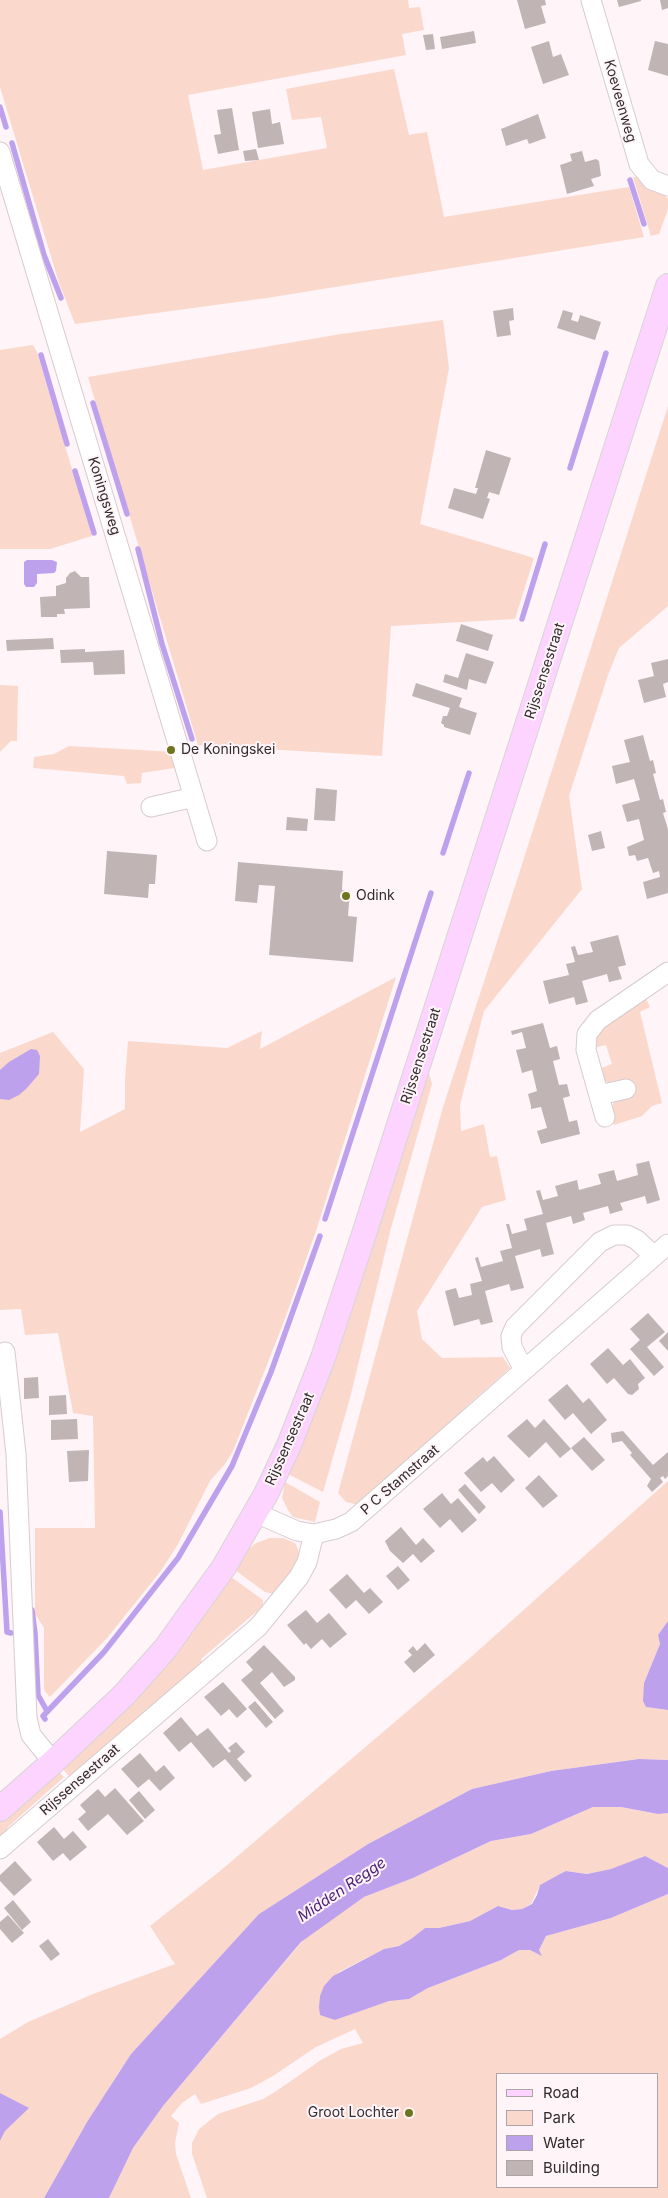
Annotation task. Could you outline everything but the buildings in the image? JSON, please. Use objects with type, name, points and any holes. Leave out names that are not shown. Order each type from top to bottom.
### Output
[{"type":"main road","name":"Rijssensestraat","points":[[0,1809],[53,1762],[124,1694],[165,1649],[224,1567],[256,1513],[289,1445],[328,1342],[668,286]]},
{"type":"street","name":"Koeveenweg","points":[[591,0],[639,164],[652,180],[668,186]]},
{"type":"street","name":"Koningsweg","points":[[0,152],[207,841]]},
{"type":"street","points":[[151,807],[194,796]]},
{"type":"street","points":[[605,1117],[586,1050],[586,1040],[590,1028],[598,1020],[668,972]]},
{"type":"street","points":[[599,1095],[626,1089]]},
{"type":"street","name":"P C Stamstraat","points":[[256,1513],[297,1531],[314,1534],[336,1529],[358,1517],[661,1250],[627,1235],[609,1236],[600,1242],[515,1327],[511,1336],[512,1347],[524,1370]]},
{"type":"street","points":[[5,1352],[16,1454],[26,1718],[31,1735],[53,1762]]},
{"type":"street","name":"Rijssensestraat","points":[[0,1849],[258,1627],[299,1576],[307,1562],[314,1534]]},
{"type":"green space","points":[[0,0],[408,0],[409,8],[420,7],[424,30],[402,34],[406,55],[188,95],[203,170],[327,148],[321,117],[292,120],[286,89],[394,69],[409,135],[427,132],[444,217],[629,187],[644,237],[267,298],[75,324],[59,283],[0,87]]},
{"type":"green space","points":[[633,177],[637,177],[640,181],[664,194],[668,199],[668,209],[659,234],[651,236]]},
{"type":"green space","points":[[443,320],[449,368],[420,524],[534,558],[515,619],[391,626],[382,756],[198,745],[88,377],[341,334]]},
{"type":"green space","points":[[33,345],[37,352],[92,536],[50,549],[0,549],[0,350]]},
{"type":"green space","points":[[668,406],[668,606],[619,648],[608,675],[569,796],[582,889],[484,1011],[460,1105],[461,1131],[484,1124],[490,1157],[497,1156],[506,1200],[482,1207],[417,1311],[422,1339],[442,1358],[503,1357],[510,1368],[468,1405],[367,1503],[355,1504],[346,1502],[338,1493],[443,1107]]},
{"type":"green space","points":[[0,685],[18,686],[17,741],[11,741],[0,752]]},
{"type":"green space","points":[[69,746],[176,752],[181,767],[142,773],[141,783],[127,784],[124,776],[33,768],[34,757],[54,754]]},
{"type":"green space","points":[[396,977],[316,1231],[283,1324],[233,1451],[225,1464],[210,1481],[177,1546],[160,1572],[107,1638],[50,1697],[44,1690],[44,1628],[35,1614],[35,1528],[95,1528],[93,1416],[73,1413],[58,1333],[25,1335],[21,1309],[0,1310],[0,1053],[53,1032],[84,1069],[80,1132],[125,1109],[128,1041],[227,1048],[262,1031],[260,1049]]},
{"type":"green space","points":[[645,997],[650,1007],[640,1012],[662,1103],[652,1106],[642,1116],[614,1125],[610,1112],[614,1102],[618,1099],[614,1084],[605,1081],[601,1077],[599,1069],[612,1064],[606,1045],[593,1048],[596,1033]]},
{"type":"green space","points":[[428,1070],[432,1084],[391,1228],[350,1398],[323,1492],[288,1474],[328,1380]]},
{"type":"green space","points":[[668,1481],[668,1621],[658,1635],[660,1644],[644,1683],[644,1691],[646,1707],[668,1710],[668,1760],[639,1759],[551,1771],[472,1789],[368,1844],[259,1914],[131,2054],[87,2122],[44,2198],[0,2198],[0,2141],[5,2131],[28,2108],[0,2093],[0,2039],[28,2022],[93,1994],[175,1964],[150,1926],[220,1871],[471,1657]]},
{"type":"green space","points":[[285,1482],[320,1502],[315,1522],[293,1517],[282,1498]]},
{"type":"green space","points":[[270,1538],[283,1538],[295,1543],[299,1554],[290,1574],[274,1594],[265,1592],[235,1570],[246,1551],[256,1543]]},
{"type":"green space","points":[[231,1577],[263,1600],[263,1606],[201,1659],[203,1667],[75,1777],[68,1775],[61,1767]]},
{"type":"green space","points":[[57,1770],[64,1777],[8,1827],[5,1837],[0,1841],[0,1822]]},
{"type":"green space","points":[[593,1807],[621,1807],[658,1814],[668,1813],[668,1868],[644,1856],[617,1868],[587,1874],[566,1871],[540,1885],[531,1904],[522,1909],[512,1910],[498,1906],[470,1921],[439,1928],[425,1928],[412,1939],[399,1946],[384,1949],[339,1972],[324,1986],[335,2020],[389,2000],[409,1999],[428,1988],[501,1960],[519,1950],[530,1950],[541,1955],[539,1950],[546,1936],[611,1918],[668,1894],[668,2198],[207,2198],[192,2154],[192,2143],[199,2129],[218,2114],[263,2099],[321,2060],[341,2049],[363,2043],[355,2029],[316,2047],[273,2076],[251,2088],[201,2104],[195,2094],[182,2103],[171,2116],[179,2123],[175,2143],[176,2154],[191,2198],[109,2198],[133,2148],[163,2106],[305,1938],[364,1897],[413,1878],[491,1841],[531,1834]]},
{"type":"water","points":[[27,560],[52,560],[57,562],[56,571],[54,573],[37,574],[37,583],[34,587],[26,587],[24,584],[24,562]]},
{"type":"water","points":[[31,1049],[37,1050],[40,1056],[39,1074],[19,1095],[9,1100],[0,1099],[0,1070],[9,1062]]},
{"type":"water","points":[[668,1621],[668,1710],[646,1707],[643,1701],[644,1683],[660,1644],[658,1635]]},
{"type":"water","name":"Midden Regge","points":[[639,1759],[668,1760],[668,1813],[658,1814],[621,1807],[593,1807],[531,1834],[491,1841],[413,1878],[364,1897],[301,1942],[163,2106],[133,2148],[109,2198],[44,2198],[87,2122],[131,2054],[259,1914],[368,1844],[472,1789],[551,1771]]},
{"type":"water","points":[[645,1856],[668,1868],[668,1894],[611,1918],[546,1936],[539,1950],[542,1956],[530,1950],[519,1950],[501,1960],[428,1988],[409,1999],[389,2001],[335,2020],[320,2015],[320,1996],[324,1986],[333,1976],[384,1949],[399,1946],[425,1928],[439,1928],[470,1921],[498,1906],[512,1910],[522,1909],[532,1904],[540,1885],[566,1871],[587,1874],[611,1869]]},
{"type":"water","points":[[0,2093],[29,2108],[5,2131],[0,2141]]},
{"type":"waterway","points":[[0,107],[6,127]]},
{"type":"waterway","points":[[12,143],[44,255],[61,298]]},
{"type":"waterway","points":[[630,180],[644,224]]},
{"type":"waterway","points":[[570,468],[606,353]]},
{"type":"waterway","points":[[41,355],[67,444]]},
{"type":"waterway","points":[[93,403],[127,514]]},
{"type":"waterway","points":[[75,471],[94,533]]},
{"type":"waterway","points":[[522,619],[545,544]]},
{"type":"waterway","points":[[138,549],[162,644],[192,739]]},
{"type":"waterway","points":[[443,853],[469,773]]},
{"type":"waterway","points":[[325,1219],[431,893]]},
{"type":"waterway","points":[[45,1719],[43,1716],[104,1652],[178,1558],[232,1466],[271,1372],[320,1236]]},
{"type":"waterway","points":[[0,1512],[7,1632],[11,1633]]},
{"type":"waterway","points":[[32,1610],[35,1633]]},
{"type":"waterway","points":[[32,1632],[35,1633],[38,1695],[47,1711]]},
{"type":"place","name":"De Koningskei","points":[[171,750]]},
{"type":"place","name":"Odink","points":[[346,896]]},
{"type":"place","name":"Groot Lochter","points":[[409,2113]]}]
